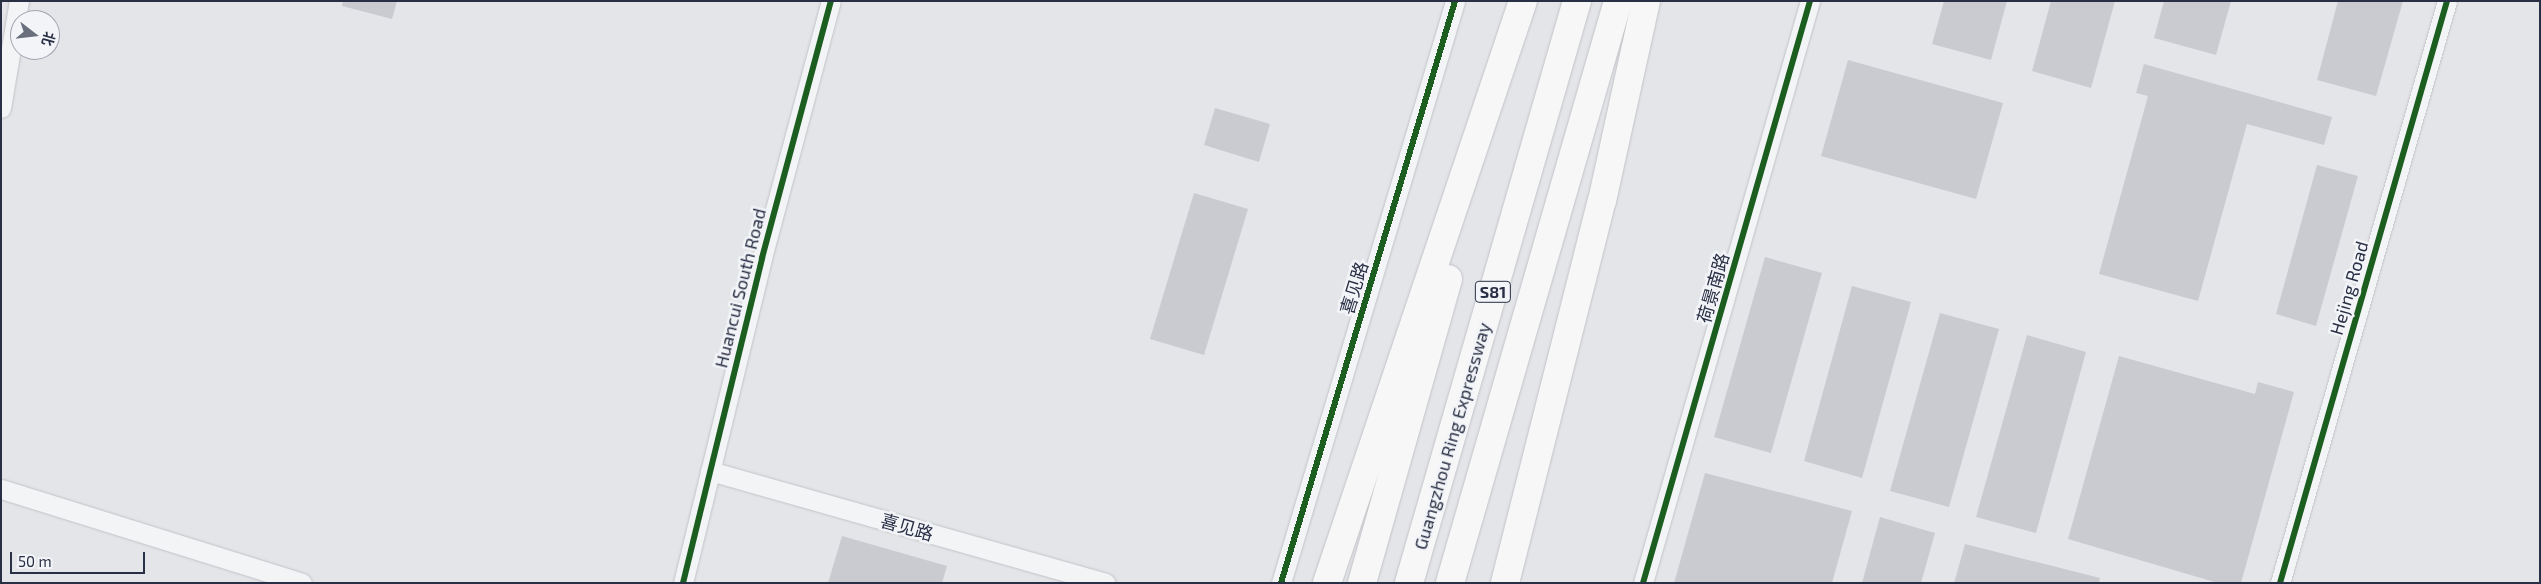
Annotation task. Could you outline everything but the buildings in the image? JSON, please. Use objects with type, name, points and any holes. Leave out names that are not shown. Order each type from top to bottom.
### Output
[{"type":"highway","points":[[1327,583],[1523,1]]},
{"type":"highway","points":[[1362,583],[1528,1]]},
{"type":"highway","name":"Guangzhou Ring Expressway","points":[[1409,583],[1577,1]]},
{"type":"highway","name":"S81","points":[[1450,583],[1618,1]]},
{"type":"highway","points":[[1506,583],[1600,210],[1646,1]]},
{"type":"street","points":[[1,108],[19,1]]},
{"type":"street","name":"Huancui South Road","points":[[683,583],[762,258],[831,1]]},
{"type":"street","name":"喜见路","points":[[1281,583],[1455,1]]},
{"type":"street","name":"荷景南路","points":[[1643,583],[1810,1]]},
{"type":"street","name":"Hejing Road","points":[[2280,583],[2447,1]]},
{"type":"street","name":"喜见路","points":[[710,471],[1105,583]]},
{"type":"street","points":[[1,489],[302,583]]},
{"type":"cycle path","points":[[683,583],[762,258],[831,1]]},
{"type":"cycle path","points":[[1281,583],[1455,1]]},
{"type":"cycle path","points":[[1643,583],[1810,1]]},
{"type":"cycle path","points":[[2280,583],[2447,1]]}]
